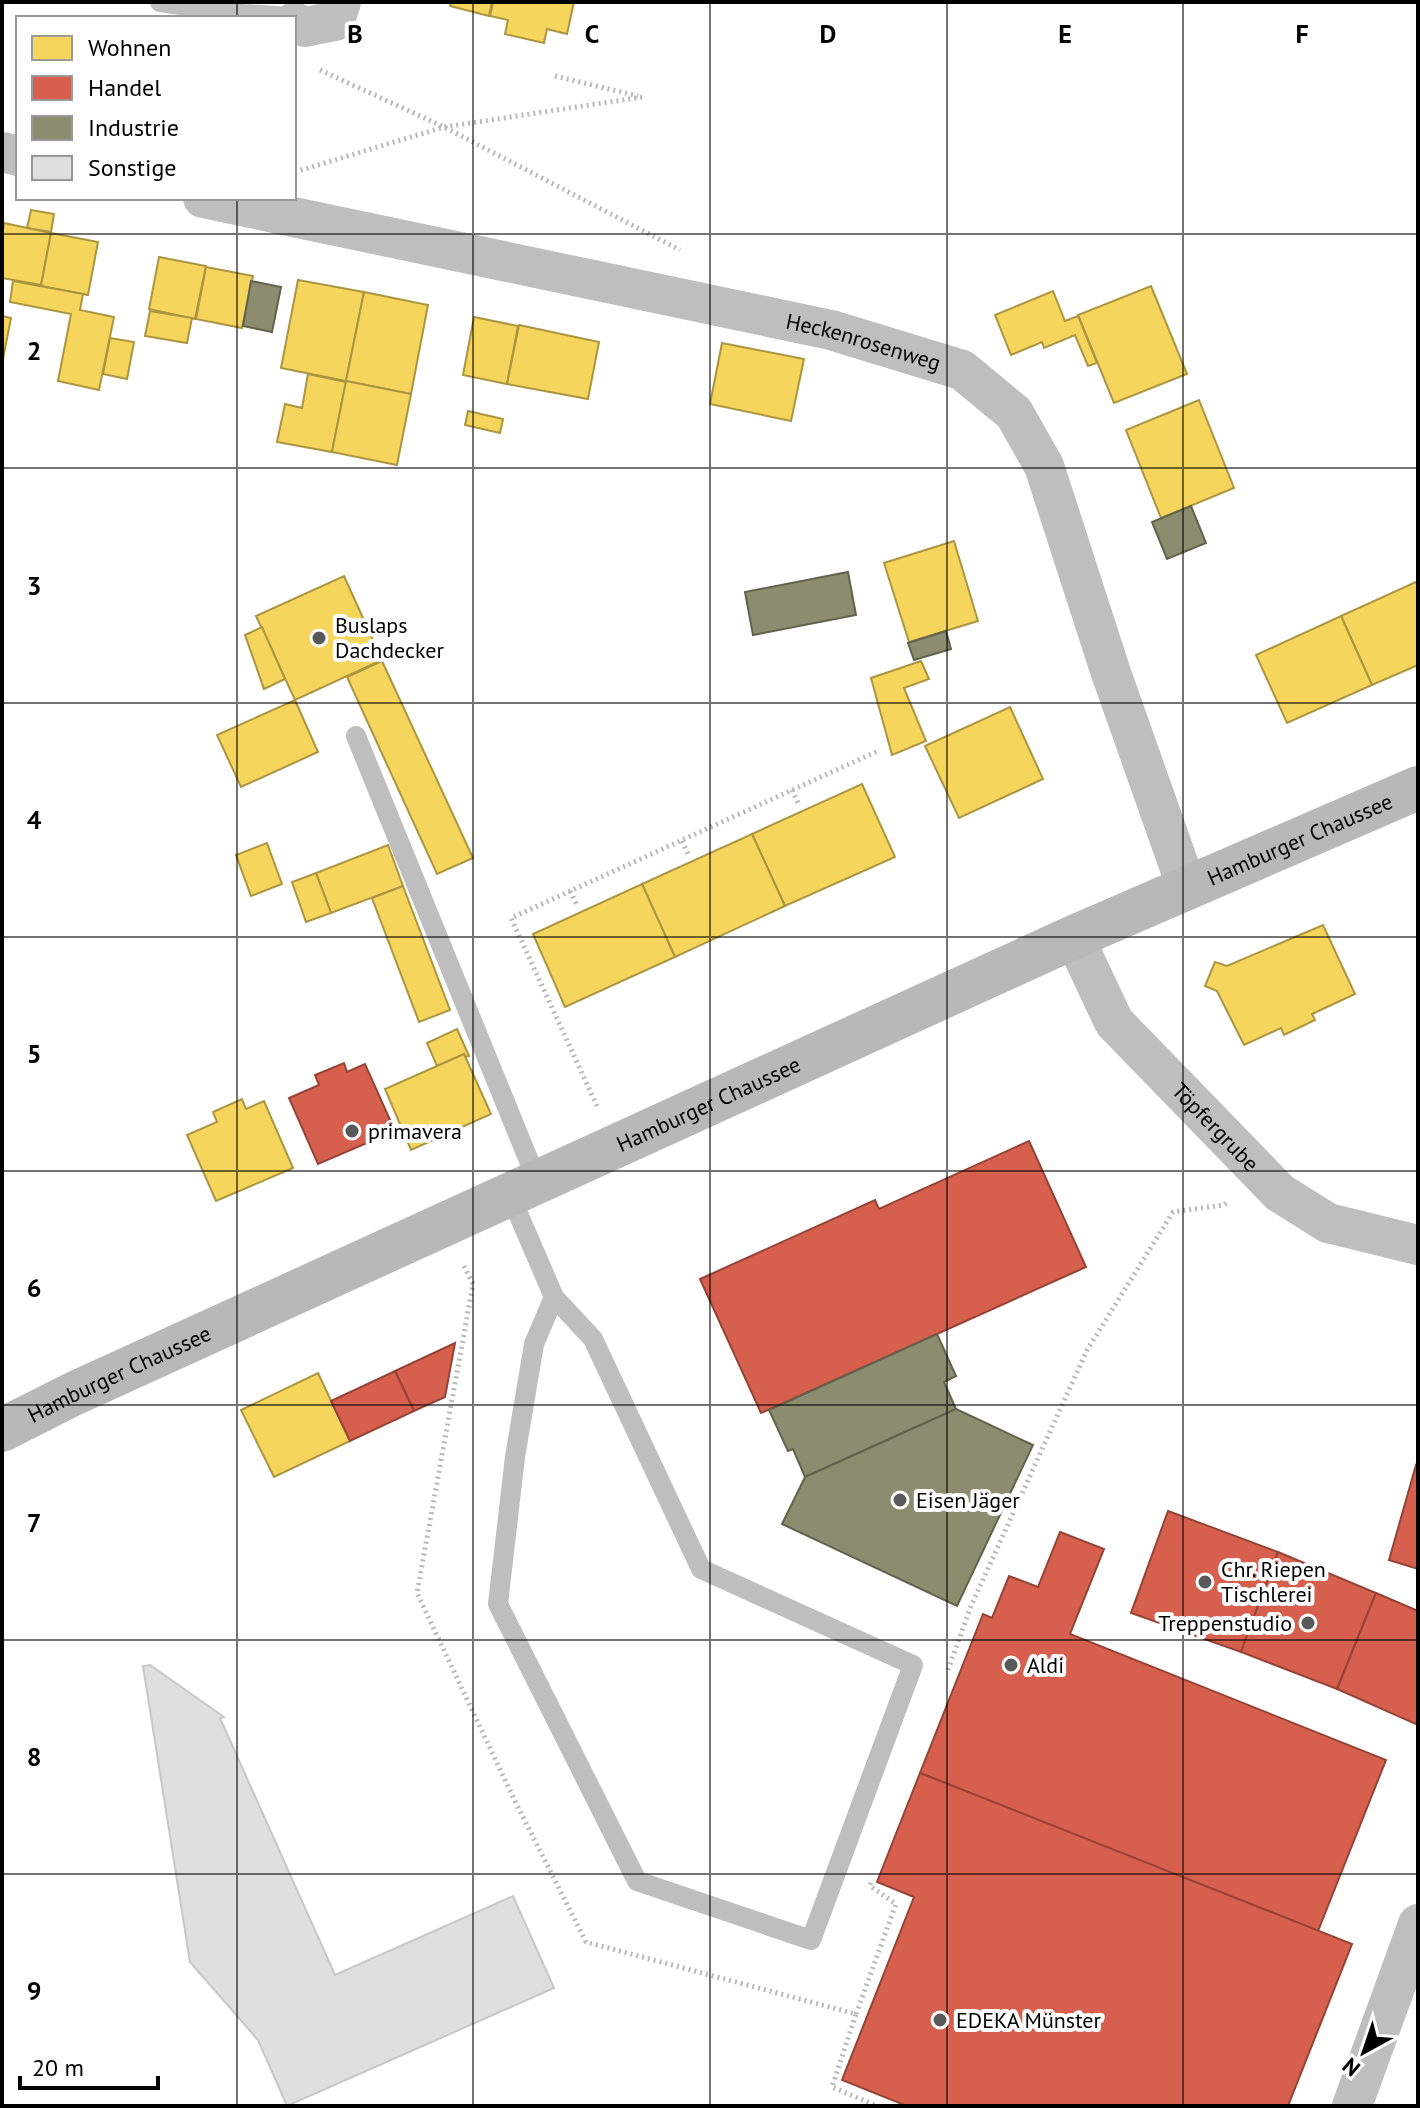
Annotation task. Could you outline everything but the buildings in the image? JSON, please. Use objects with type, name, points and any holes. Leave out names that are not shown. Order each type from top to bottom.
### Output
[{"type":"main road","name":"Hamburger Chaussee","points":[[2,1430],[73,1394],[1074,937],[1418,788]]},
{"type":"street","points":[[296,22],[305,27],[335,21],[341,2]]},
{"type":"street","name":"Heckenrosenweg","points":[[213,200],[831,330],[962,370],[1014,413],[1044,466],[1111,673],[1187,888]]},
{"type":"street","name":"Töpfergrube","points":[[1074,937],[1114,1022],[1280,1193],[1328,1223],[1418,1245]]},
{"type":"street","points":[[1352,2106],[1418,1924]]},
{"type":"lane","points":[[160,2],[244,14],[284,15]]},
{"type":"lane","points":[[356,736],[524,1189],[554,1297],[593,1339],[701,1569],[913,1665],[811,1940],[637,1881],[498,1604],[515,1457],[534,1344],[554,1297]]},
{"type":"path","points":[[308,64],[444,127],[693,257]]},
{"type":"path","points":[[296,171],[444,127],[643,97],[555,76]]},
{"type":"path","points":[[615,1147],[511,918],[880,750]]},
{"type":"path","points":[[792,790],[799,805]]},
{"type":"path","points":[[682,841],[689,856]]},
{"type":"path","points":[[570,891],[577,905]]},
{"type":"path","points":[[945,1679],[971,1606],[1087,1350],[1173,1212],[1224,1205],[1264,1177]]},
{"type":"path","points":[[856,2014],[896,1904],[870,1886],[875,1871]]},
{"type":"place","name":"Buslaps Dachdecker","points":[[319,638]]},
{"type":"place","name":"primavera","points":[[352,1131]]},
{"type":"place","name":"Eisen Jäger","points":[[900,1500]]},
{"type":"place","name":"Chr. Riepen Tischlerei","points":[[1205,1582]]},
{"type":"place","name":"Treppenstudio","points":[[1308,1623]]},
{"type":"place","name":"Aldi","points":[[1011,1665]]},
{"type":"place","name":"EDEKA Münster","points":[[940,2020]]}]
